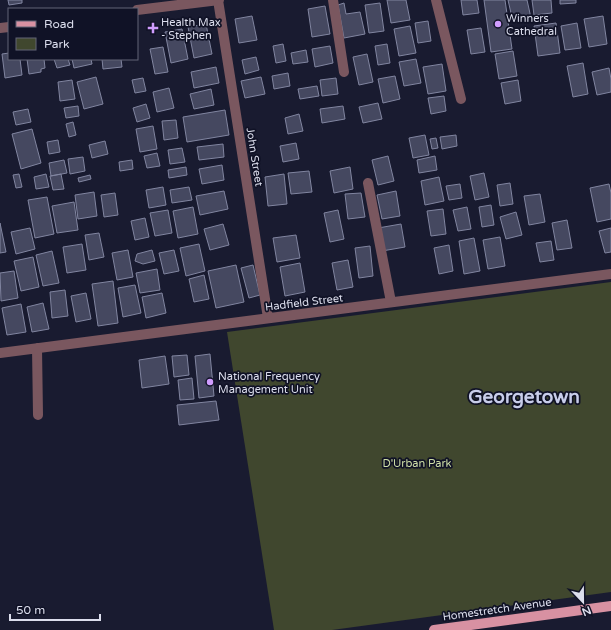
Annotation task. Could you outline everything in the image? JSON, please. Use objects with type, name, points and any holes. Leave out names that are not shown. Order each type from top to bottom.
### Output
[{"type":"main road","name":"Homestretch Avenue","points":[[434,630],[611,606]]},
{"type":"street","points":[[138,10],[219,0]]},
{"type":"street","name":"John Street","points":[[219,0],[268,318]]},
{"type":"street","points":[[333,0],[344,72]]},
{"type":"street","points":[[436,0],[461,99]]},
{"type":"street","points":[[368,183],[391,302]]},
{"type":"street","name":"Hadfield Street","points":[[0,353],[611,274]]},
{"type":"street","points":[[37,348],[38,415]]},
{"type":"green space","name":"D'Urban Park","points":[[611,282],[611,592],[332,630],[274,630],[227,332]]},
{"type":"building","points":[[8,0],[22,0],[22,3],[9,5]]},
{"type":"building","points":[[387,0],[406,0],[410,20],[391,23]]},
{"type":"building","points":[[461,0],[477,0],[479,13],[463,15]]},
{"type":"building","name":"Winners Cathedral","points":[[484,0],[505,0],[512,49],[491,52]]},
{"type":"building","points":[[508,0],[527,0],[531,18],[513,22]]},
{"type":"building","points":[[532,0],[551,0],[552,13],[534,15]]},
{"type":"building","points":[[560,0],[576,0],[576,3],[560,4]]},
{"type":"building","points":[[344,3],[346,14],[360,12],[365,34],[344,38],[338,5]]},
{"type":"building","points":[[380,3],[384,31],[369,33],[365,5]]},
{"type":"building","points":[[325,6],[330,34],[312,37],[308,9]]},
{"type":"building","points":[[252,16],[257,40],[239,43],[235,19]]},
{"type":"building","points":[[603,16],[607,44],[589,47],[584,19]]},
{"type":"building","points":[[428,21],[431,41],[418,43],[415,23]]},
{"type":"building","points":[[556,23],[560,53],[538,56],[534,26]]},
{"type":"building","points":[[577,23],[581,48],[565,50],[561,26]]},
{"type":"building","points":[[206,24],[212,54],[194,58],[188,27]]},
{"type":"building","points":[[410,26],[416,53],[399,56],[394,29]]},
{"type":"building","points":[[481,28],[485,52],[471,54],[467,30]]},
{"type":"building","points":[[182,29],[188,59],[171,63],[165,32]]},
{"type":"building","points":[[283,44],[286,61],[276,63],[273,46]]},
{"type":"building","points":[[387,44],[390,63],[378,65],[375,46]]},
{"type":"building","points":[[330,46],[333,63],[315,67],[312,49]]},
{"type":"building","points":[[163,47],[168,72],[155,74],[150,49]]},
{"type":"building","points":[[306,50],[308,62],[293,64],[291,53]]},
{"type":"building","points":[[513,51],[517,76],[499,79],[495,54]]},
{"type":"building","points":[[8,53],[8,60],[20,60],[22,75],[5,78],[2,54]]},
{"type":"building","points":[[367,54],[373,82],[359,85],[353,57]]},
{"type":"building","points":[[256,57],[259,70],[245,74],[242,60]]},
{"type":"building","points":[[416,59],[421,83],[404,86],[399,62]]},
{"type":"building","points":[[27,60],[44,60],[45,68],[41,69],[41,72],[29,74]]},
{"type":"building","points":[[54,60],[68,60],[70,65],[57,68]]},
{"type":"building","points":[[72,60],[91,60],[92,64],[74,68]]},
{"type":"building","points":[[102,60],[121,60],[122,67],[103,69]]},
{"type":"building","points":[[583,63],[588,94],[573,97],[567,66]]},
{"type":"building","points":[[442,64],[446,91],[428,94],[423,67]]},
{"type":"building","points":[[216,67],[219,83],[194,88],[191,72]]},
{"type":"building","points":[[609,68],[611,92],[597,95],[592,72]]},
{"type":"building","points":[[288,73],[290,86],[274,89],[272,76]]},
{"type":"building","points":[[395,76],[400,99],[383,103],[378,79]]},
{"type":"building","points":[[96,77],[103,104],[84,109],[77,82]]},
{"type":"building","points":[[261,77],[265,94],[245,98],[241,81]]},
{"type":"building","points":[[143,78],[146,91],[135,93],[132,80]]},
{"type":"building","points":[[336,78],[338,94],[322,96],[320,80]]},
{"type":"building","points":[[72,80],[75,99],[60,101],[58,82]]},
{"type":"building","points":[[518,80],[521,101],[505,104],[501,83]]},
{"type":"building","points":[[317,86],[319,96],[300,99],[298,89]]},
{"type":"building","points":[[169,88],[174,108],[157,112],[153,92]]},
{"type":"building","points":[[211,89],[214,105],[194,109],[190,94]]},
{"type":"building","points":[[444,96],[446,111],[431,114],[428,98]]},
{"type":"building","points":[[378,103],[382,119],[363,123],[359,107]]},
{"type":"building","points":[[146,104],[150,118],[137,122],[133,108]]},
{"type":"building","points":[[78,106],[79,116],[66,118],[64,108]]},
{"type":"building","points":[[343,106],[345,119],[322,123],[320,109]]},
{"type":"building","points":[[28,109],[31,122],[16,125],[13,112]]},
{"type":"building","points":[[225,110],[229,135],[187,142],[183,117]]},
{"type":"building","points":[[299,114],[303,131],[288,134],[285,118]]},
{"type":"building","points":[[176,120],[178,138],[164,140],[162,121]]},
{"type":"building","points":[[73,122],[76,135],[69,137],[66,124]]},
{"type":"building","points":[[153,126],[157,149],[140,152],[136,129]]},
{"type":"building","points":[[32,129],[41,163],[21,169],[12,134]]},
{"type":"building","points":[[425,135],[429,155],[413,158],[409,138]]},
{"type":"building","points":[[456,135],[457,146],[442,149],[440,137]]},
{"type":"building","points":[[436,138],[438,148],[432,149],[430,139]]},
{"type":"building","points":[[58,140],[60,152],[49,154],[47,142]]},
{"type":"building","points":[[105,141],[108,154],[92,158],[89,145]]},
{"type":"building","points":[[296,143],[299,159],[283,162],[280,146]]},
{"type":"building","points":[[223,144],[224,157],[199,160],[197,147]]},
{"type":"building","points":[[182,148],[185,162],[170,164],[168,150]]},
{"type":"building","points":[[157,153],[160,166],[147,168],[144,156]]},
{"type":"building","points":[[388,156],[394,181],[378,185],[372,160]]},
{"type":"building","points":[[435,156],[437,170],[419,173],[417,160]]},
{"type":"building","points":[[83,157],[85,171],[70,174],[68,159]]},
{"type":"building","points":[[64,160],[67,173],[51,176],[49,163]]},
{"type":"building","points":[[132,160],[133,169],[120,171],[119,162]]},
{"type":"building","points":[[222,165],[224,180],[202,184],[199,169]]},
{"type":"building","points":[[186,167],[187,175],[169,178],[168,170]]},
{"type":"building","points":[[350,167],[353,189],[334,193],[330,171]]},
{"type":"building","points":[[309,171],[312,192],[291,194],[288,173]]},
{"type":"building","points":[[484,173],[489,197],[475,200],[470,176]]},
{"type":"building","points":[[19,174],[22,187],[16,188],[13,175]]},
{"type":"building","points":[[46,174],[49,187],[36,189],[34,177]]},
{"type":"building","points":[[61,174],[64,189],[53,190],[50,176]]},
{"type":"building","points":[[284,174],[287,204],[268,206],[265,177]]},
{"type":"building","points":[[90,175],[91,179],[79,182],[78,178]]},
{"type":"building","points":[[439,177],[444,201],[425,205],[421,181]]},
{"type":"building","points":[[510,183],[513,204],[500,206],[497,185]]},
{"type":"building","points":[[460,184],[462,198],[449,200],[446,186]]},
{"type":"building","points":[[609,184],[611,193],[611,219],[597,222],[590,188]]},
{"type":"building","points":[[163,187],[166,205],[149,208],[146,190]]},
{"type":"building","points":[[189,187],[192,200],[172,203],[170,190]]},
{"type":"building","points":[[224,191],[228,209],[200,215],[196,196]]},
{"type":"building","points":[[396,191],[400,216],[382,219],[377,195]]},
{"type":"building","points":[[94,192],[97,216],[78,219],[75,195]]},
{"type":"building","points":[[115,193],[118,215],[104,217],[101,195]]},
{"type":"building","points":[[361,193],[365,217],[348,219],[345,194]]},
{"type":"building","points":[[540,194],[545,222],[529,225],[524,196]]},
{"type":"building","points":[[47,197],[54,234],[35,238],[28,200]]},
{"type":"building","points":[[74,202],[78,230],[57,233],[52,206]]},
{"type":"building","points":[[491,205],[494,225],[482,227],[479,207]]},
{"type":"building","points":[[193,207],[198,234],[178,238],[173,211]]},
{"type":"building","points":[[467,207],[471,229],[458,231],[453,210]]},
{"type":"building","points":[[443,209],[446,234],[431,236],[427,211]]},
{"type":"building","points":[[168,210],[172,233],[155,236],[150,213]]},
{"type":"building","points":[[338,210],[344,239],[330,242],[324,213]]},
{"type":"building","points":[[516,212],[522,235],[506,239],[500,217]]},
{"type":"building","points":[[145,218],[149,237],[135,240],[131,221]]},
{"type":"building","points":[[567,220],[572,248],[557,250],[552,223]]},
{"type":"building","points":[[0,223],[6,252],[0,253]]},
{"type":"building","points":[[223,224],[229,245],[210,250],[204,229]]},
{"type":"building","points":[[401,224],[405,247],[382,251],[378,228]]},
{"type":"building","points":[[30,228],[35,249],[16,254],[11,232]]},
{"type":"building","points":[[611,228],[611,252],[605,253],[599,231]]},
{"type":"building","points":[[99,233],[104,257],[89,260],[85,235]]},
{"type":"building","points":[[296,235],[300,258],[277,262],[273,238]]},
{"type":"building","points":[[500,237],[505,266],[488,269],[483,240]]},
{"type":"building","points":[[474,238],[480,271],[464,274],[459,241]]},
{"type":"building","points":[[551,241],[554,260],[540,262],[536,243]]},
{"type":"building","points":[[82,244],[86,270],[67,273],[63,247]]},
{"type":"building","points":[[199,244],[205,271],[186,276],[180,248]]},
{"type":"building","points":[[449,245],[453,271],[439,274],[434,248]]},
{"type":"building","points":[[370,246],[373,276],[359,278],[355,248]]},
{"type":"building","points":[[128,250],[133,277],[117,280],[112,253]]},
{"type":"building","points":[[152,250],[155,261],[143,264],[135,261],[137,254]]},
{"type":"building","points":[[174,250],[179,271],[164,274],[159,253]]},
{"type":"building","points":[[52,251],[59,283],[43,286],[36,255]]},
{"type":"building","points":[[33,257],[39,287],[21,291],[14,261]]},
{"type":"building","points":[[348,260],[353,287],[337,290],[332,263]]},
{"type":"building","points":[[300,263],[305,292],[285,296],[280,267]]},
{"type":"building","points":[[236,265],[244,302],[216,308],[208,271]]},
{"type":"building","points":[[253,265],[260,295],[249,298],[241,268]]},
{"type":"building","points":[[157,269],[160,290],[140,293],[136,273]]},
{"type":"building","points":[[14,271],[18,298],[1,301],[0,273]]},
{"type":"building","points":[[204,275],[209,299],[194,302],[189,279]]},
{"type":"building","points":[[113,281],[118,323],[98,326],[92,284]]},
{"type":"building","points":[[135,285],[141,313],[123,317],[118,288]]},
{"type":"building","points":[[65,290],[68,316],[52,318],[50,292]]},
{"type":"building","points":[[86,293],[91,319],[76,322],[71,296]]},
{"type":"building","points":[[162,293],[166,313],[146,318],[142,297]]},
{"type":"building","points":[[43,303],[49,329],[32,332],[27,307]]},
{"type":"building","points":[[21,304],[26,332],[7,335],[2,308]]},
{"type":"building","points":[[210,354],[214,396],[199,398],[195,356]]},
{"type":"building","points":[[187,355],[189,375],[174,377],[172,356]]},
{"type":"building","points":[[165,356],[169,384],[142,388],[139,360]]},
{"type":"building","points":[[192,378],[194,399],[180,400],[178,380]]},
{"type":"building","points":[[216,401],[219,420],[179,425],[177,405]]},
{"type":"place","name":"Winners Cathedral","points":[[498,24]]},
{"type":"place","name":"Health Max - Stephen","points":[[153,28]]},
{"type":"place","name":"National Frequency Management Unit","points":[[210,382]]},
{"type":"district","name":"Georgetown","points":[[524,396]]}]
